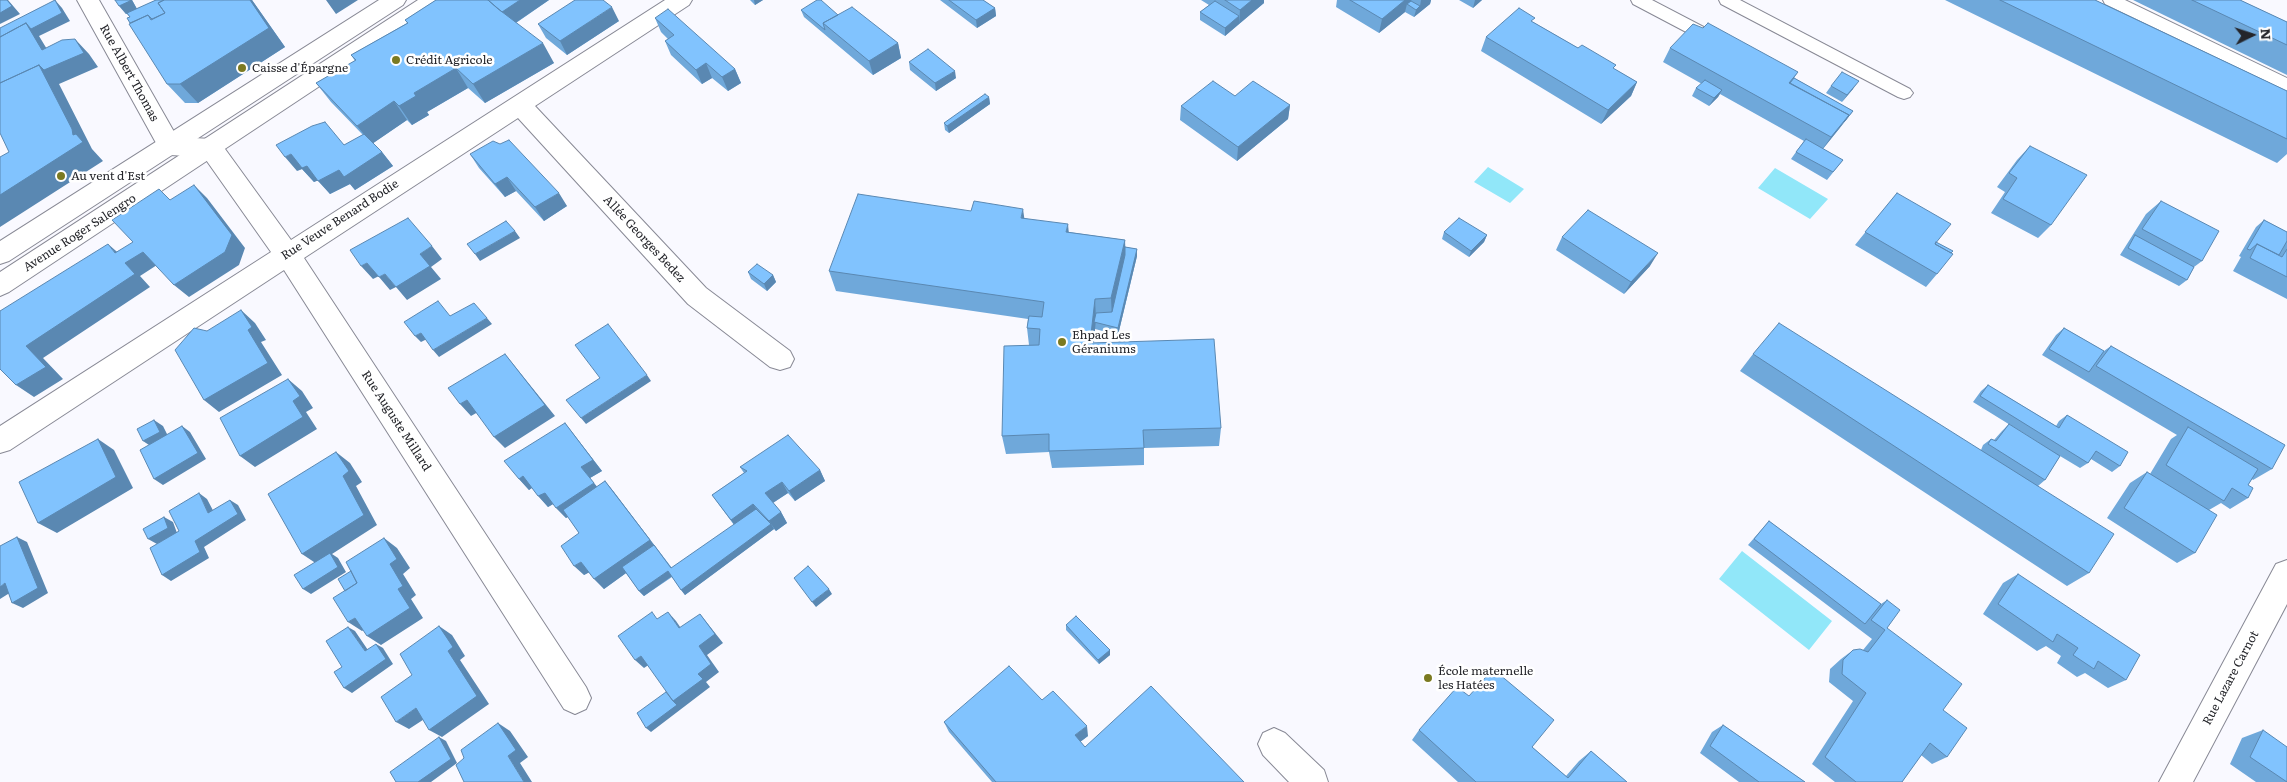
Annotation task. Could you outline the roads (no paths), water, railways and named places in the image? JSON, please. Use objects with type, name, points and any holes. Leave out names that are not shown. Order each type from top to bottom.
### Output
[{"type":"street","name":"Rue Albert Thomas","points":[[88,0],[170,146]]},
{"type":"street","name":"Avenue Roger Salengro","points":[[0,254],[395,0]]},
{"type":"street","name":"Avenue Roger Salengro","points":[[0,285],[434,0]]},
{"type":"street","name":"Rue Veuve Benard Bodie","points":[[0,441],[681,0]]},
{"type":"street","name":"Allée Georges Bedez","points":[[520,105],[697,296],[780,359]]},
{"type":"street","points":[[170,146],[211,148]]},
{"type":"street","name":"Rue Auguste Millard","points":[[211,148],[287,254],[574,698]]},
{"type":"street","name":"Rue Lazare Carnot","points":[[2175,782],[2287,574]]},
{"type":"street","points":[[1274,744],[1312,782]]},
{"type":"lane","points":[[1639,0],[1726,45]]},
{"type":"lane","points":[[1727,0],[1904,93]]},
{"type":"lane","points":[[2111,0],[2287,85]]},
{"type":"water","points":[[1488,167],[1524,189],[1510,203],[1474,182]]},
{"type":"water","points":[[1775,168],[1828,199],[1810,219],[1758,188]]},
{"type":"water","points":[[1742,551],[1832,621],[1809,650],[1719,579]]},
{"type":"place","name":"Crédit Agricole","points":[[396,60]]},
{"type":"place","name":"Caisse d'Épargne","points":[[242,68]]},
{"type":"place","name":"Au vent d'Est","points":[[61,176]]},
{"type":"place","name":"Ehpad Les Géraniums","points":[[1062,342]]},
{"type":"place","name":"École maternelle les Hatées","points":[[1428,678]]}]
